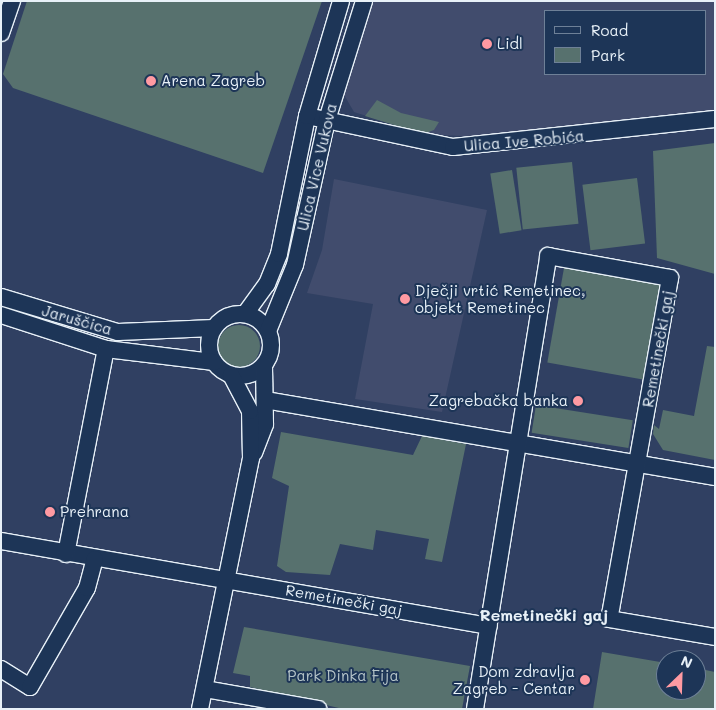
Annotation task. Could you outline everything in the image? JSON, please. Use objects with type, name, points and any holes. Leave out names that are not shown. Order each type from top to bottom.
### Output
[{"type":"street","points":[[1,33],[12,1]]},
{"type":"street","name":"Ulica Vice Vukova","points":[[245,314],[267,284],[279,254],[306,116],[341,1]]},
{"type":"street","name":"Ulica Vice Vukova","points":[[268,331],[295,265],[327,120],[364,1]]},
{"type":"street","name":"Ulica Ive Robića","points":[[306,116],[453,147],[715,119]]},
{"type":"street","name":"Remetinečki gaj","points":[[475,709],[489,626],[515,442],[548,256],[670,278],[609,619],[715,637]]},
{"type":"street","name":"Jaruščica","points":[[1,297],[118,332],[214,328]]},
{"type":"street","points":[[200,709],[228,582],[251,458],[250,411],[231,375],[214,362],[209,345],[214,328],[227,317],[245,314],[268,331],[271,349],[264,365],[265,400],[262,438],[251,458]]},
{"type":"street","name":"Jaruščica","points":[[1,316],[106,349],[214,362]]},
{"type":"street","name":"Jaruščica","points":[[66,554],[106,349]]},
{"type":"street","points":[[231,375],[249,375],[264,365]]},
{"type":"street","points":[[265,400],[715,477]]},
{"type":"street","name":"Remetinečki gaj","points":[[1,542],[95,560],[489,626]]},
{"type":"street","points":[[1,669],[30,686],[86,588],[95,560]]},
{"type":"street","points":[[205,689],[318,709]]},
{"type":"shaded area","points":[[371,1],[715,1],[715,112],[480,137],[423,134],[354,112],[343,93]]},
{"type":"shaded area","name":"Dječji vrtić Remetinec, objekt Remetinec","points":[[334,179],[487,210],[442,412],[355,399],[373,304],[307,293],[322,250]]},
{"type":"green space","name":"Arena Zagreb","points":[[27,1],[322,1],[263,173],[13,88],[3,74]]},
{"type":"green space","points":[[377,100],[401,113],[439,122],[434,130],[423,134],[365,116]]},
{"type":"green space","points":[[715,143],[715,274],[657,258],[653,151]]},
{"type":"green space","points":[[572,162],[578,224],[523,230],[516,168]]},
{"type":"green space","points":[[512,170],[522,230],[500,234],[490,173]]},
{"type":"green space","points":[[637,178],[645,244],[590,250],[582,185]]},
{"type":"green space","points":[[564,268],[660,285],[643,379],[547,363]]},
{"type":"green space","points":[[239,325],[254,331],[260,346],[254,361],[239,367],[224,361],[218,346],[224,331]]},
{"type":"green space","points":[[707,346],[715,347],[715,460],[663,450],[653,434],[654,425],[659,429],[663,410],[694,416]]},
{"type":"green space","points":[[536,405],[633,420],[628,448],[532,433]]},
{"type":"green space","points":[[281,432],[413,455],[422,436],[466,444],[442,562],[425,559],[429,539],[376,530],[373,550],[340,544],[330,575],[286,572],[277,566],[289,486],[272,478]]},
{"type":"green space","name":"Park Dinka Fija","points":[[244,627],[470,666],[462,709],[343,709],[250,687],[250,676],[233,673]]},
{"type":"green space","points":[[602,652],[656,661],[656,700],[706,700],[706,670],[715,672],[715,709],[593,709]]},
{"type":"place","name":"Lidl","points":[[487,44]]},
{"type":"place","name":"Arena Zagreb","points":[[151,81]]},
{"type":"place","name":"Dječji vrtić Remetinec, objekt Remetinec","points":[[405,299]]},
{"type":"place","name":"Zagrebačka banka","points":[[578,401]]},
{"type":"place","name":"Prehrana","points":[[50,512]]},
{"type":"place","name":"Dom zdravlja Zagreb - Centar","points":[[585,680]]},
{"type":"district","name":"Remetinečki gaj","points":[[544,615]]}]
